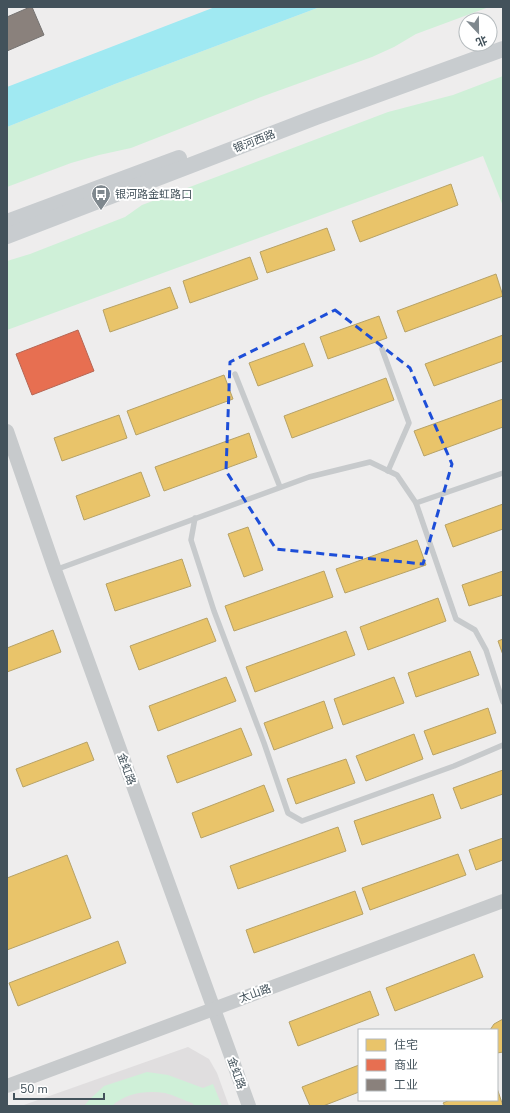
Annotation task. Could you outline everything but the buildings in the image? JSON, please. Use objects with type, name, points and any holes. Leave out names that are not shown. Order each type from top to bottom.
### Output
[{"type":"main road","name":"银河西路","points":[[7,236],[316,117],[503,49]]},
{"type":"main road","name":"银河西路","points":[[7,222],[467,52]]},
{"type":"street","name":"金虹路","points":[[7,431],[55,570],[249,1106]]},
{"type":"street","name":"太山路","points":[[7,1086],[503,901]]},
{"type":"lane","points":[[382,349],[409,424],[388,471]]},
{"type":"lane","points":[[235,374],[280,487]]},
{"type":"lane","points":[[55,570],[309,476],[370,462],[397,475],[416,503],[456,619],[475,630],[486,650],[503,702]]},
{"type":"lane","points":[[416,503],[503,473]]},
{"type":"lane","points":[[195,518],[191,540],[214,611],[264,743],[288,813],[302,821],[454,766],[503,745]]},
{"type":"highlighted area","points":[[335,310],[410,368],[452,464],[423,564],[276,549],[226,471],[230,362]]},
{"type":"shaded area","points":[[188,1047],[209,1059],[217,1073],[229,1106],[21,1106]]},
{"type":"green space","points":[[320,7],[489,7],[475,12],[458,12],[458,18],[416,34],[394,47],[372,57],[261,97],[131,148],[71,163],[7,187],[7,127],[115,84]]},
{"type":"green space","points":[[503,76],[503,206],[483,156],[7,330],[7,261],[30,254],[125,217],[142,205],[388,112],[453,95]]},
{"type":"green space","points":[[147,1072],[168,1075],[203,1088],[213,1084],[222,1106],[195,1106],[192,1103],[165,1093],[144,1092],[123,1098],[112,1106],[84,1106],[104,1086]]},
{"type":"water","points":[[215,7],[320,7],[115,84],[7,127],[7,87]]},
{"type":"place","name":"银河路金虹路口","points":[[101,211]]}]
